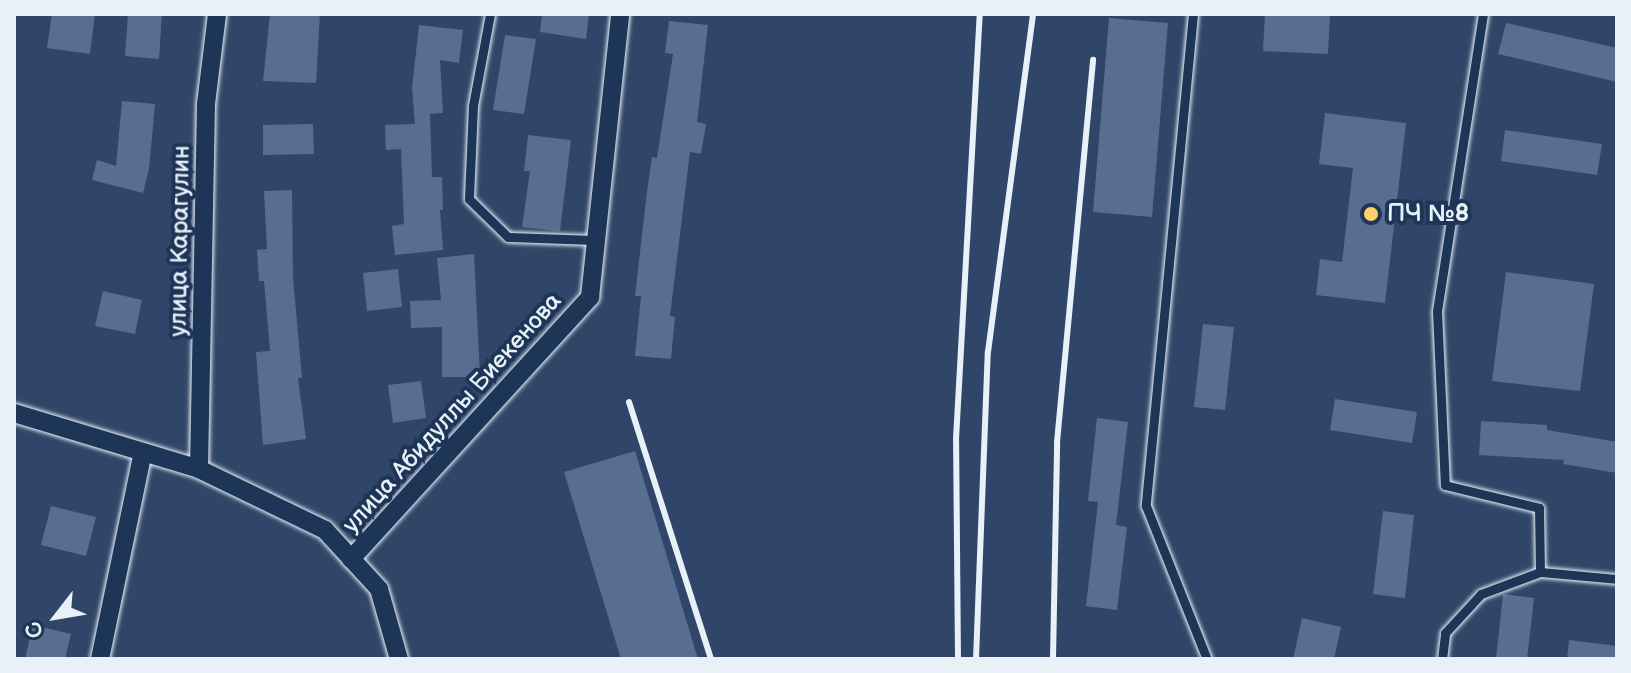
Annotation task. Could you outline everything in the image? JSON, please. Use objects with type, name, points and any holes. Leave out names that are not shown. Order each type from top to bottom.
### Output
[{"type":"street","name":"улица Карагулин","points":[[199,469],[206,104],[217,14]]},
{"type":"street","name":"улица Абидуллы Биекенова","points":[[351,559],[590,297],[620,14]]},
{"type":"street","points":[[14,413],[199,469],[325,530],[379,589],[399,659]]},
{"type":"street","points":[[100,659],[143,452]]},
{"type":"lane","points":[[490,14],[473,106],[469,199],[508,237],[596,240]]},
{"type":"lane","points":[[1193,14],[1146,506],[1207,659]]},
{"type":"lane","points":[[1483,14],[1437,311],[1445,485],[1539,508],[1540,572]]},
{"type":"lane","points":[[1442,659],[1445,633],[1481,594],[1540,572],[1617,579]]},
{"type":"building","points":[[52,14],[95,14],[90,54],[47,48]]},
{"type":"building","points":[[128,14],[162,14],[159,59],[125,56]]},
{"type":"building","points":[[270,14],[320,14],[316,83],[263,81]]},
{"type":"building","points":[[542,14],[589,14],[586,39],[540,32]]},
{"type":"building","points":[[1265,14],[1330,14],[1328,54],[1263,51]]},
{"type":"building","points":[[1109,18],[1168,23],[1152,217],[1093,212]]},
{"type":"building","points":[[669,21],[708,25],[697,122],[706,124],[701,154],[690,152],[670,316],[675,317],[671,359],[635,356],[641,296],[635,296],[647,191],[652,157],[657,158],[673,54],[665,53]]},
{"type":"building","points":[[1506,23],[1617,48],[1617,82],[1498,54]]},
{"type":"building","points":[[419,25],[463,30],[459,63],[440,60],[443,113],[430,114],[432,177],[442,177],[443,210],[440,210],[443,250],[395,255],[392,226],[404,224],[401,149],[386,150],[385,125],[415,124],[412,88]]},
{"type":"building","points":[[505,35],[536,39],[524,114],[493,110]]},
{"type":"building","points":[[122,101],[155,104],[149,169],[143,193],[92,180],[97,160],[116,166]]},
{"type":"building","name":"ПЧ №8","points":[[1325,113],[1406,123],[1385,303],[1316,295],[1320,259],[1342,262],[1353,168],[1319,164]]},
{"type":"building","points":[[313,124],[314,154],[263,155],[263,125]]},
{"type":"building","points":[[1505,130],[1602,144],[1597,175],[1501,161]]},
{"type":"building","points":[[528,135],[571,140],[560,231],[522,227],[530,171],[524,171]]},
{"type":"building","points":[[292,190],[293,278],[302,378],[298,378],[306,439],[263,445],[256,352],[270,351],[264,281],[259,281],[257,250],[267,249],[264,191]]},
{"type":"building","points":[[474,254],[480,377],[442,377],[442,327],[411,328],[410,301],[441,300],[437,258]]},
{"type":"building","points":[[398,269],[402,307],[367,311],[363,273]]},
{"type":"building","points":[[1506,272],[1594,284],[1580,391],[1492,381]]},
{"type":"building","points":[[103,291],[142,300],[135,334],[95,326]]},
{"type":"building","points":[[1203,324],[1234,327],[1225,410],[1194,407]]},
{"type":"building","points":[[421,381],[426,418],[393,423],[388,385]]},
{"type":"building","points":[[1335,399],[1417,412],[1412,443],[1330,430]]},
{"type":"building","points":[[1097,418],[1128,422],[1116,525],[1127,527],[1117,610],[1086,606],[1098,502],[1088,501]]},
{"type":"building","points":[[1481,421],[1547,425],[1547,430],[1617,442],[1617,473],[1563,464],[1564,460],[1479,455]]},
{"type":"building","points":[[635,451],[698,659],[621,659],[564,472]]},
{"type":"building","points":[[51,506],[96,517],[86,556],[41,545]]},
{"type":"building","points":[[1383,511],[1414,515],[1405,598],[1373,594]]},
{"type":"building","points":[[1503,594],[1534,598],[1527,659],[1496,659]]},
{"type":"building","points":[[1302,618],[1341,627],[1334,659],[1293,659]]},
{"type":"building","points":[[33,625],[71,634],[65,659],[25,659]]},
{"type":"building","points":[[1569,640],[1617,646],[1617,659],[1567,659]]},
{"type":"railway","points":[[958,659],[956,439],[980,14]]},
{"type":"railway","points":[[976,659],[988,352],[1033,14]]},
{"type":"railway","points":[[1053,659],[1057,442],[1093,60]]},
{"type":"railway","points":[[629,402],[711,659]]},
{"type":"place","name":"ПЧ №8","points":[[1371,214]]}]
